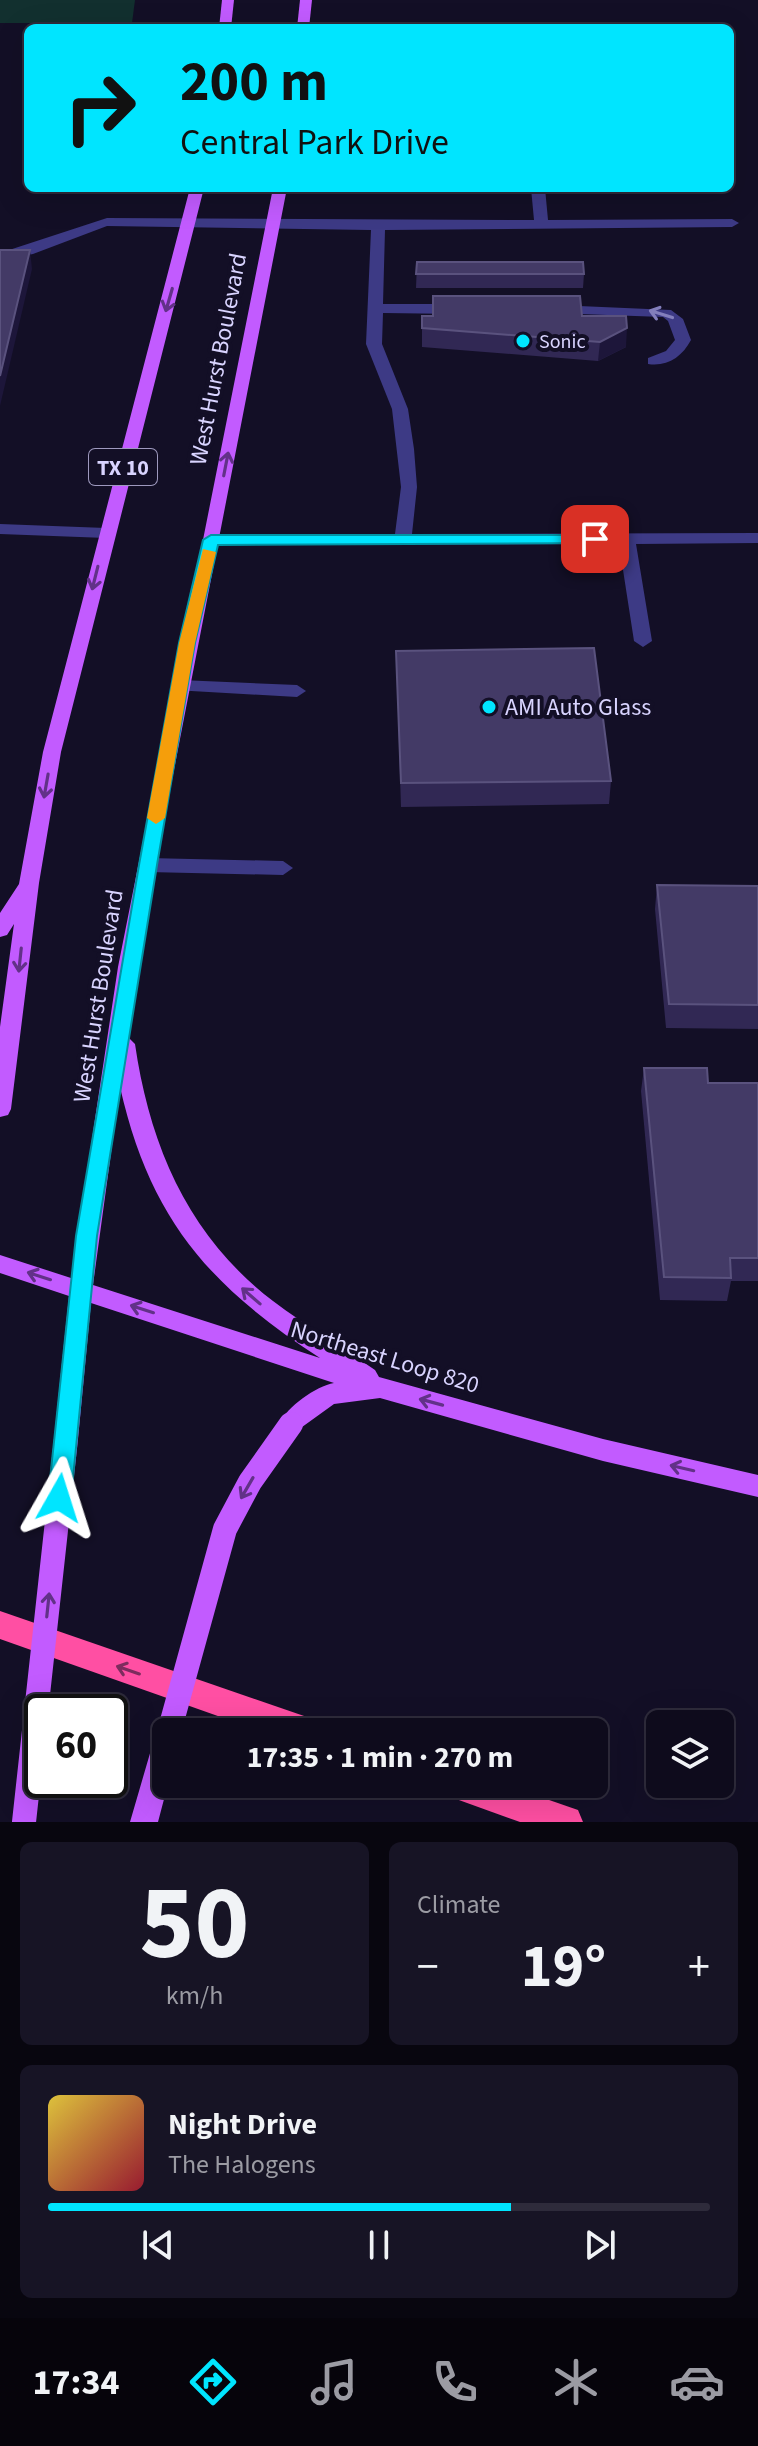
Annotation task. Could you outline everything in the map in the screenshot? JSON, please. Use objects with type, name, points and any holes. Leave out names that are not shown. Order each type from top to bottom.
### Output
[{"type":"highway","points":[[0,1625],[267,1718]]},
{"type":"highway","points":[[497,1798],[566,1822]]},
{"type":"main road","points":[[225,24],[228,0]]},
{"type":"main road","points":[[303,24],[306,0]]},
{"type":"main road","name":"TX 10","points":[[0,1109],[29,883],[52,752],[196,192]]},
{"type":"main road","name":"West Hurst Boulevard","points":[[24,1822],[66,1439],[78,1289],[180,686],[279,192]]},
{"type":"main road","points":[[0,930],[29,883]]},
{"type":"main road","points":[[122,1020],[126,1058],[144,1138],[171,1204],[192,1235],[250,1297],[383,1389]]},
{"type":"main road","name":"Northeast Loop 820","points":[[0,1264],[383,1389],[603,1450],[758,1486]]},
{"type":"main road","points":[[173,1718],[225,1529],[250,1482],[291,1424],[329,1394],[383,1389]]},
{"type":"main road","points":[[144,1822],[152,1793]]},
{"type":"street","points":[[538,192],[541,223]]},
{"type":"street","points":[[0,257],[29,253],[89,224],[378,226],[732,223]]},
{"type":"street","points":[[378,226],[374,344],[400,409],[406,449],[409,487],[403,539]]},
{"type":"street","points":[[375,308],[483,309]]},
{"type":"street","points":[[543,310],[666,313],[675,319],[683,340],[671,356],[653,361]]},
{"type":"street","points":[[0,529],[106,533]]},
{"type":"street","points":[[211,540],[758,538]]},
{"type":"street","points":[[627,539],[643,641]]},
{"type":"street","points":[[180,686],[297,691]]},
{"type":"street","points":[[148,865],[283,868]]},
{"type":"green space","points":[[0,0],[135,0],[132,23],[0,23]]},
{"type":"building","points":[[0,250],[30,250],[0,376]]},
{"type":"building","points":[[417,262],[583,262],[584,274],[416,274]]},
{"type":"building","points":[[433,296],[580,296],[582,316],[626,316],[627,328],[600,342],[422,328],[422,316],[433,316]]},
{"type":"building","points":[[594,648],[611,781],[401,783],[396,651]]},
{"type":"building","points":[[657,885],[758,886],[758,1005],[669,1004]]},
{"type":"building","points":[[644,1068],[707,1068],[708,1083],[758,1083],[758,1258],[730,1258],[731,1278],[664,1277]]},
{"type":"slow traffic","points":[[156,818],[187,643],[208,552]]},
{"type":"place","name":"Sonic","points":[[523,341]]},
{"type":"place","name":"AMI Auto Glass","points":[[489,707]]},
{"type":"route","points":[[59,1498],[78,1289],[187,643],[211,540],[595,539]]}]
